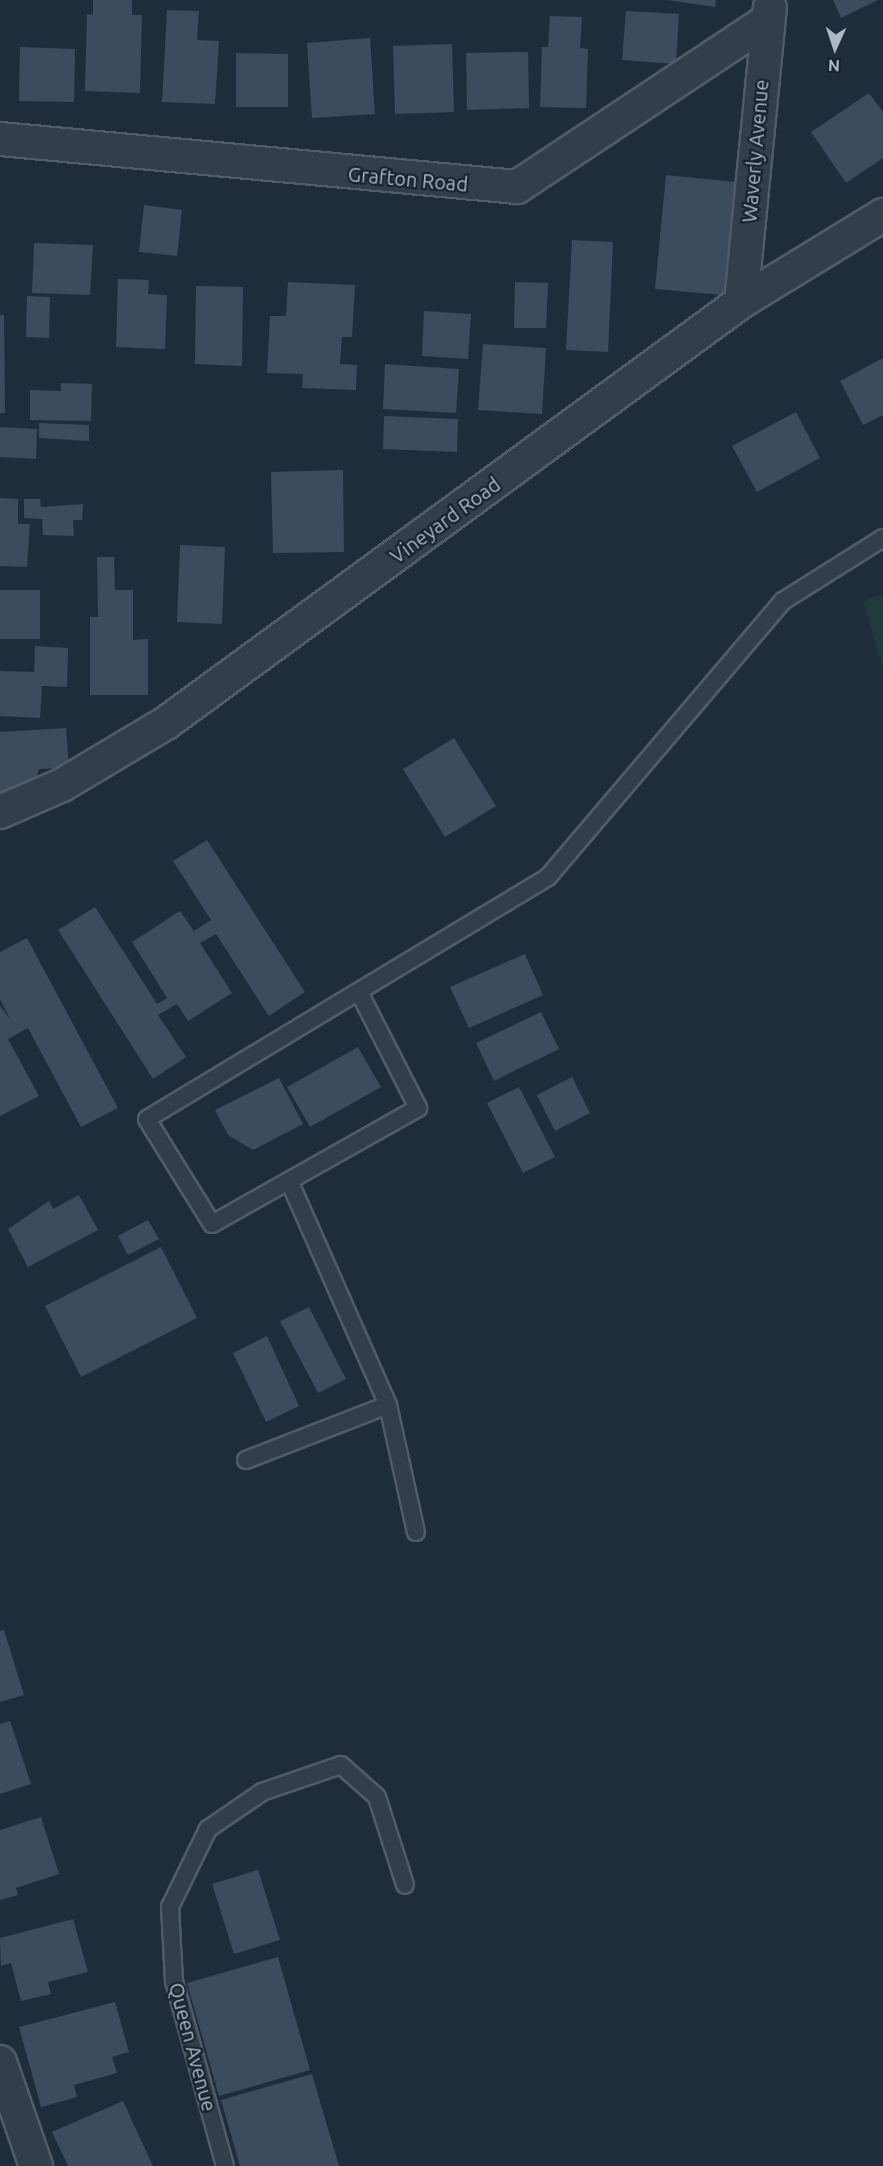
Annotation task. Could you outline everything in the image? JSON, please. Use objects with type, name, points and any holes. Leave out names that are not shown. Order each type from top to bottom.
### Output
[{"type":"street","name":"Grafton Road","points":[[0,139],[517,187],[769,11]]},
{"type":"street","name":"Waverly Avenue","points":[[741,302],[769,11]]},
{"type":"street","name":"Vineyard Road","points":[[0,812],[62,785],[166,723],[741,302],[883,215]]},
{"type":"street","points":[[0,2062],[36,2166]]},
{"type":"lane","points":[[359,992],[418,1108],[212,1224],[147,1119],[548,877],[783,602],[883,538]]},
{"type":"lane","points":[[289,1180],[388,1405],[416,1532]]},
{"type":"lane","points":[[246,1460],[388,1405]]},
{"type":"lane","name":"Queen Avenue","points":[[225,2166],[174,1981],[170,1907],[208,1828],[262,1792],[341,1765],[376,1797],[405,1885]]},
{"type":"green space","points":[[883,594],[883,669],[863,601]]},
{"type":"building","points":[[93,0],[132,0],[132,15],[142,15],[140,93],[85,91],[87,14],[93,15]]},
{"type":"building","points":[[668,0],[716,0],[715,7]]},
{"type":"building","points":[[833,0],[878,0],[841,18]]},
{"type":"building","points":[[167,10],[199,11],[197,40],[219,41],[215,104],[162,102]]},
{"type":"building","points":[[626,11],[679,14],[676,64],[622,60]]},
{"type":"building","points":[[550,16],[582,17],[580,48],[588,49],[586,108],[540,107],[542,47],[548,47]]},
{"type":"building","points":[[370,38],[375,114],[312,118],[307,43]]},
{"type":"building","points":[[452,44],[454,112],[395,114],[393,46]]},
{"type":"building","points":[[20,47],[75,49],[74,102],[19,101]]},
{"type":"building","points":[[528,52],[529,108],[467,110],[466,53]]},
{"type":"building","points":[[236,53],[288,54],[288,107],[236,107]]},
{"type":"building","points":[[869,93],[883,112],[883,158],[846,183],[811,132]]},
{"type":"building","points":[[666,175],[746,183],[734,296],[655,289]]},
{"type":"building","points":[[144,205],[182,210],[177,256],[139,252]]},
{"type":"building","points":[[572,240],[613,242],[608,352],[566,350]]},
{"type":"building","points":[[34,243],[93,245],[90,295],[32,293]]},
{"type":"building","points":[[118,279],[149,280],[148,294],[167,295],[165,349],[116,347]]},
{"type":"building","points":[[288,282],[355,285],[352,337],[342,337],[340,364],[357,365],[356,390],[302,388],[303,374],[267,373],[270,316],[286,316]]},
{"type":"building","points":[[515,282],[548,283],[546,328],[514,328]]},
{"type":"building","points":[[196,286],[243,287],[242,366],[195,364]]},
{"type":"building","points":[[27,296],[50,297],[49,338],[26,337]]},
{"type":"building","points":[[424,311],[471,314],[468,359],[422,356]]},
{"type":"building","points":[[0,315],[4,315],[5,413],[0,413]]},
{"type":"building","points":[[483,344],[546,348],[542,414],[478,410]]},
{"type":"building","points":[[883,358],[883,415],[863,425],[840,381]]},
{"type":"building","points":[[385,364],[459,369],[456,413],[383,409]]},
{"type":"building","points":[[61,383],[92,384],[91,421],[30,420],[30,390],[61,391]]},
{"type":"building","points":[[796,412],[820,458],[757,492],[732,446]]},
{"type":"building","points":[[384,416],[458,419],[457,452],[383,449]]},
{"type":"building","points":[[39,423],[89,425],[89,441],[39,438]]},
{"type":"building","points":[[0,427],[37,429],[36,459],[0,457]]},
{"type":"building","points":[[343,470],[344,552],[273,553],[271,472]]},
{"type":"building","points":[[0,498],[18,499],[18,524],[30,524],[27,567],[0,566]]},
{"type":"building","points":[[24,499],[40,499],[41,507],[83,504],[82,520],[73,520],[74,536],[43,535],[42,519],[24,518]]},
{"type":"building","points":[[180,545],[225,547],[222,624],[177,622]]},
{"type":"building","points":[[97,557],[114,557],[115,590],[133,590],[133,640],[148,639],[148,695],[90,695],[90,617],[98,617]]},
{"type":"building","points":[[0,590],[40,590],[40,639],[0,639]]},
{"type":"building","points":[[35,646],[68,648],[67,687],[42,686],[40,718],[0,716],[0,671],[34,672]]},
{"type":"building","points":[[66,728],[69,768],[39,769],[32,795],[0,809],[0,732]]},
{"type":"building","points":[[454,738],[496,806],[445,837],[403,769]]},
{"type":"building","points":[[207,840],[305,992],[269,1016],[216,934],[200,943],[232,993],[188,1021],[177,1004],[158,1015],[186,1057],[153,1079],[58,930],[95,907],[157,1004],[167,998],[132,942],[180,911],[194,931],[211,920],[173,861]]},
{"type":"building","points":[[27,938],[118,1108],[81,1127],[28,1028],[8,1039],[39,1096],[0,1116],[0,1006],[10,1019],[0,999],[0,952]]},
{"type":"building","points":[[525,954],[543,995],[469,1028],[450,987]]},
{"type":"building","points":[[541,1012],[559,1049],[494,1081],[476,1043]]},
{"type":"building","points":[[358,1047],[381,1087],[310,1127],[287,1087]]},
{"type":"building","points":[[572,1077],[590,1113],[555,1131],[537,1095]]},
{"type":"building","points":[[279,1078],[303,1124],[253,1150],[228,1135],[215,1110]]},
{"type":"building","points":[[519,1087],[555,1157],[523,1173],[487,1103]]},
{"type":"building","points":[[79,1195],[98,1230],[28,1267],[8,1229],[49,1201],[53,1209]]},
{"type":"building","points":[[148,1220],[159,1239],[128,1255],[118,1236]]},
{"type":"building","points":[[161,1247],[197,1318],[81,1377],[45,1306]]},
{"type":"building","points":[[309,1307],[346,1379],[318,1393],[280,1321]]},
{"type":"building","points":[[267,1336],[299,1406],[266,1422],[233,1353]]},
{"type":"building","points":[[4,1630],[24,1695],[0,1702],[0,1631]]},
{"type":"building","points":[[10,1721],[31,1784],[0,1794],[0,1724]]},
{"type":"building","points":[[41,1817],[59,1874],[16,1888],[18,1895],[0,1900],[0,1830]]},
{"type":"building","points":[[258,1870],[280,1940],[234,1954],[212,1884]]},
{"type":"building","points":[[73,1919],[88,1972],[48,1982],[51,1994],[21,2001],[11,1963],[1,1966],[0,1938]]},
{"type":"building","points":[[278,1957],[310,2070],[219,2096],[187,1983]]},
{"type":"building","points":[[115,2002],[129,2052],[112,2057],[117,2073],[74,2085],[77,2097],[41,2107],[19,2027]]},
{"type":"building","points":[[312,2074],[339,2166],[240,2166],[221,2100]]},
{"type":"building","points":[[123,2101],[153,2166],[68,2166],[52,2132]]}]
